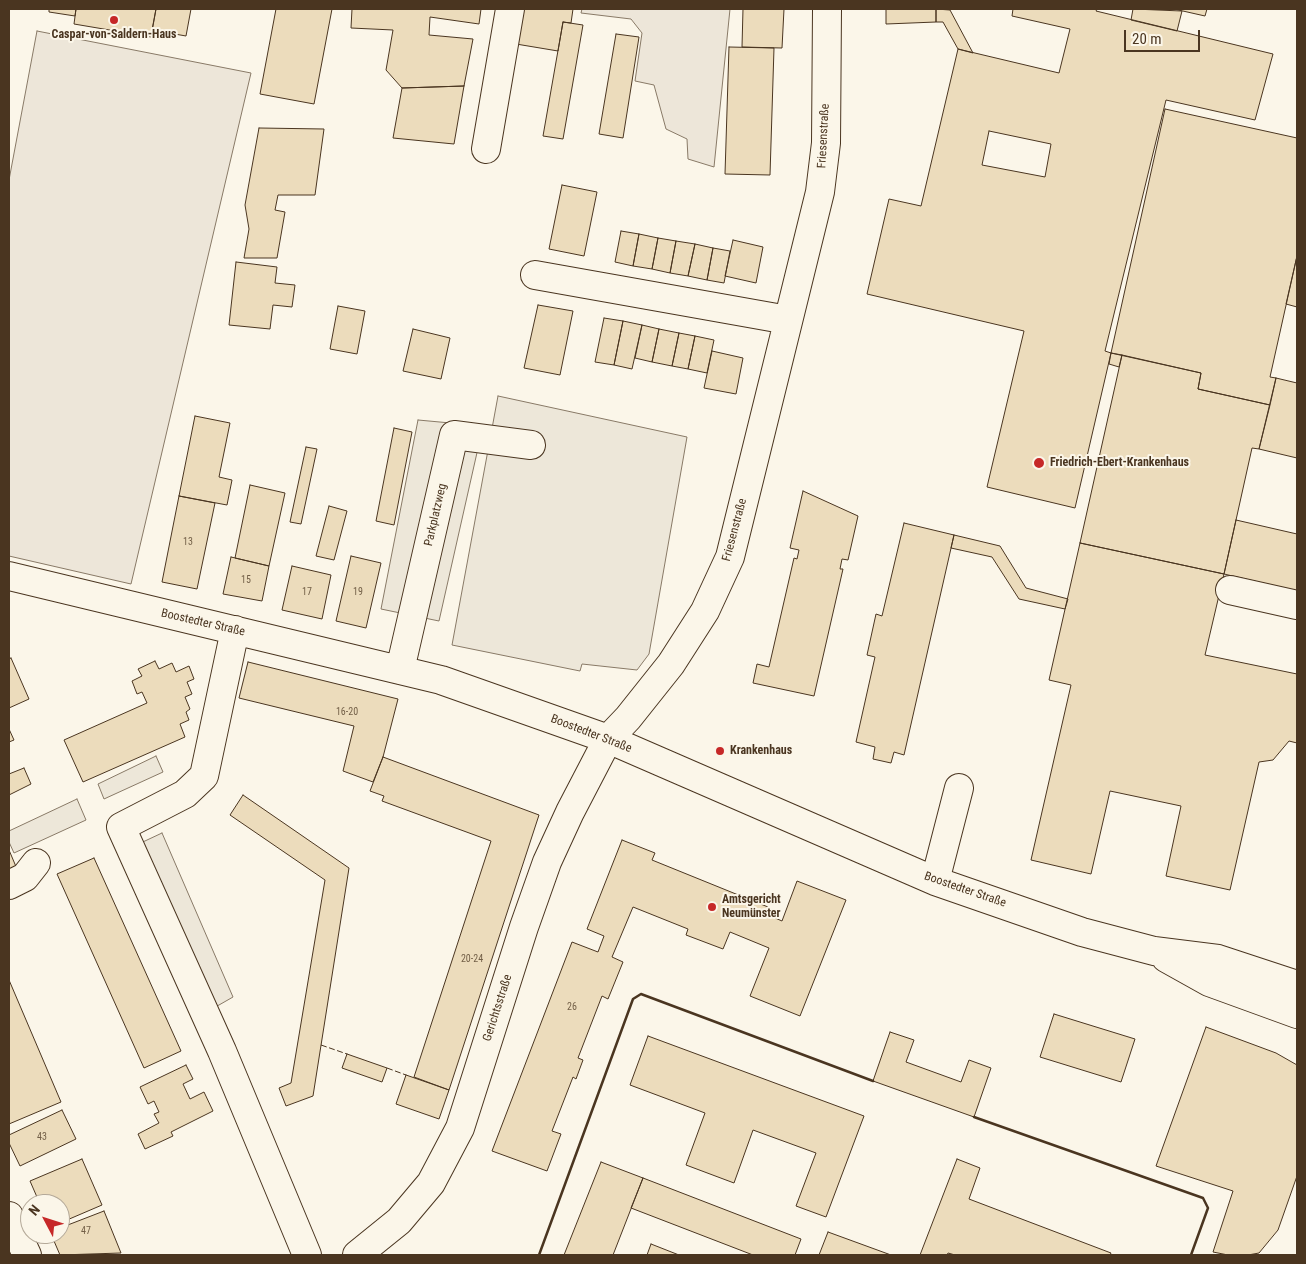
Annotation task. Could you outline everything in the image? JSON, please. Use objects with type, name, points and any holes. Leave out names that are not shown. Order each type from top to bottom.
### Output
[{"type":"street","points":[[486,149],[510,9]]},
{"type":"street","name":"Friesenstraße","points":[[608,738],[628,718],[671,664],[705,611],[730,557],[820,192],[826,142],[827,9]]},
{"type":"street","points":[[534,275],[788,320]]},
{"type":"street","name":"Parkplatzweg","points":[[400,670],[454,434],[531,445]]},
{"type":"street","name":"Boostedter Straße","points":[[9,576],[440,680],[608,738],[935,881],[1082,932],[1154,951],[1218,959],[1297,985]]},
{"type":"street","points":[[1230,590],[1297,605]]},
{"type":"street","points":[[235,630],[204,776],[185,794],[121,827],[222,1051],[307,1255]]},
{"type":"street","name":"Gerichtsstraße","points":[[357,1255],[399,1221],[431,1183],[460,1128],[524,927],[547,862],[578,794],[608,738]]},
{"type":"street","points":[[935,881],[959,788]]},
{"type":"street","points":[[9,885],[25,877],[36,863]]},
{"type":"street","name":"Boostedter Straße","points":[[1154,951],[1209,982],[1297,1014]]},
{"type":"street","points":[[9,1216],[27,1255]]},
{"type":"shaded area","points":[[582,9],[730,9],[714,167],[688,159],[687,139],[666,129],[654,85],[635,81],[642,33],[631,19],[581,13]]},
{"type":"shaded area","points":[[37,31],[251,73],[131,584],[9,556],[9,180]]},
{"type":"shaded area","points":[[498,396],[687,437],[649,654],[637,670],[582,664],[580,671],[452,645]]},
{"type":"shaded area","points":[[418,420],[483,426],[439,621],[381,609]]},
{"type":"shaded area","points":[[156,756],[163,772],[104,799],[98,784]]},
{"type":"shaded area","points":[[77,799],[86,820],[14,853],[9,842],[9,831]]},
{"type":"shaded area","points":[[162,833],[233,997],[205,1013],[130,848]]},
{"type":"building","points":[[49,9],[76,9],[75,16],[49,12]]},
{"type":"building","name":"Caspar-von-Saldern-Haus","points":[[76,9],[156,9],[151,37],[74,24]]},
{"type":"building","points":[[156,9],[191,9],[186,36],[152,30]]},
{"type":"building","points":[[276,9],[332,9],[314,104],[260,94]]},
{"type":"building","points":[[352,9],[481,9],[479,24],[430,17],[429,35],[473,39],[464,86],[402,88],[386,70],[393,30],[351,28]]},
{"type":"building","points":[[516,9],[573,9],[571,23],[563,22],[558,51],[510,43]]},
{"type":"building","points":[[743,9],[784,9],[782,48],[742,47]]},
{"type":"building","points":[[886,9],[936,9],[936,22],[886,24]]},
{"type":"building","points":[[936,9],[950,10],[973,53],[958,49],[943,22],[936,22]]},
{"type":"building","points":[[1013,9],[1097,9],[1096,11],[1273,54],[1255,120],[1166,100],[1105,351],[1111,353],[1075,508],[987,487],[1024,331],[867,294],[889,199],[921,206],[958,49],[1059,73],[1070,29],[1012,16]],"holes":[[[989,131],[1051,144],[1045,177],[982,165]]]},
{"type":"building","points":[[1133,9],[1182,11],[1177,31],[1131,20]]},
{"type":"building","points":[[1174,9],[1207,9],[1205,16]]},
{"type":"building","points":[[563,22],[583,25],[563,139],[543,136]]},
{"type":"building","points":[[616,34],[639,37],[623,138],[599,134]]},
{"type":"building","points":[[729,47],[774,48],[770,175],[725,174]]},
{"type":"building","points":[[464,86],[454,144],[393,138],[402,88]]},
{"type":"building","points":[[1165,109],[1297,138],[1297,256],[1270,377],[1276,378],[1270,405],[1198,389],[1201,373],[1111,353]]},
{"type":"building","points":[[259,128],[324,129],[315,195],[278,195],[275,210],[285,212],[277,258],[244,258],[249,229],[245,205]]},
{"type":"building","points":[[562,185],[597,192],[584,256],[549,249]]},
{"type":"building","points":[[621,231],[639,234],[633,266],[615,262]]},
{"type":"building","points":[[639,234],[658,238],[652,269],[633,266]]},
{"type":"building","points":[[658,238],[676,241],[670,273],[652,269]]},
{"type":"building","points":[[733,240],[763,247],[756,283],[725,276]]},
{"type":"building","points":[[676,241],[695,244],[688,276],[670,273]]},
{"type":"building","points":[[695,244],[713,248],[707,280],[688,276]]},
{"type":"building","points":[[713,248],[730,251],[724,283],[707,280]]},
{"type":"building","points":[[1297,256],[1297,307],[1286,304]]},
{"type":"building","points":[[236,262],[277,267],[275,283],[295,285],[292,307],[273,305],[270,329],[229,325]]},
{"type":"building","points":[[538,305],[573,311],[560,375],[524,368]]},
{"type":"building","points":[[338,306],[365,311],[357,354],[330,349]]},
{"type":"building","points":[[604,318],[623,321],[614,365],[595,362]]},
{"type":"building","points":[[623,321],[642,325],[632,369],[614,365]]},
{"type":"building","points":[[642,325],[659,329],[652,362],[635,358]]},
{"type":"building","points":[[413,329],[450,338],[441,379],[403,371]]},
{"type":"building","points":[[659,329],[679,333],[672,366],[652,362]]},
{"type":"building","points":[[679,333],[695,336],[688,369],[672,366]]},
{"type":"building","points":[[695,336],[714,340],[707,373],[688,369]]},
{"type":"building","points":[[712,351],[743,358],[736,394],[704,388]]},
{"type":"building","points":[[1111,353],[1122,355],[1119,367],[1109,364]]},
{"type":"building","points":[[1122,355],[1201,373],[1198,389],[1270,405],[1259,449],[1252,448],[1224,574],[1080,543]]},
{"type":"building","points":[[1276,378],[1297,383],[1297,458],[1259,449]]},
{"type":"building","points":[[195,416],[230,423],[219,477],[232,480],[227,505],[179,496]]},
{"type":"building","points":[[394,428],[412,432],[394,525],[376,521]]},
{"type":"building","points":[[306,447],[317,449],[301,524],[290,522]]},
{"type":"building","points":[[250,485],[285,493],[269,566],[235,558]]},
{"type":"building","points":[[803,491],[858,516],[848,560],[842,559],[840,569],[843,569],[814,696],[753,683],[757,664],[769,667],[794,558],[797,559],[799,550],[790,548]]},
{"type":"building","points":[[179,496],[215,503],[197,589],[162,582]]},
{"type":"building","points":[[329,506],[347,511],[334,560],[316,556]]},
{"type":"building","points":[[1236,520],[1297,534],[1297,591],[1224,574]]},
{"type":"building","points":[[904,523],[954,535],[904,755],[894,752],[891,763],[873,759],[875,747],[856,742],[875,657],[867,655],[876,614],[882,616]]},
{"type":"building","points":[[954,535],[1000,546],[1026,588],[1068,599],[1065,609],[1019,599],[992,557],[951,548]]},
{"type":"building","points":[[1080,543],[1224,574],[1205,655],[1297,674],[1297,743],[1289,741],[1273,760],[1259,762],[1230,890],[1166,876],[1181,806],[1110,791],[1091,874],[1031,860],[1071,685],[1049,680]]},
{"type":"building","points":[[351,556],[381,563],[366,628],[336,621]]},
{"type":"building","points":[[231,557],[269,566],[262,601],[223,594]]},
{"type":"building","points":[[292,566],[331,575],[322,619],[282,610]]},
{"type":"building","points":[[11,658],[29,699],[9,708],[9,659]]},
{"type":"building","points":[[155,661],[159,669],[172,663],[176,672],[189,666],[194,679],[187,682],[192,694],[185,697],[190,709],[186,712],[189,720],[180,724],[185,737],[83,782],[64,740],[147,703],[142,692],[137,694],[132,681],[142,676],[138,669]]},
{"type":"building","points":[[248,662],[398,699],[383,757],[373,782],[343,771],[354,726],[239,698]]},
{"type":"building","points":[[9,729],[14,740],[9,742]]},
{"type":"building","points":[[383,757],[539,815],[449,1090],[414,1077],[491,841],[382,801],[384,796],[370,791]]},
{"type":"building","points":[[24,768],[31,784],[9,795],[9,774]]},
{"type":"building","points":[[243,795],[349,868],[313,1096],[286,1106],[279,1088],[291,1083],[325,880],[230,815]]},
{"type":"building","points":[[622,840],[655,853],[652,860],[768,907],[766,914],[782,921],[797,881],[846,900],[800,1016],[750,996],[769,948],[730,932],[723,949],[686,935],[688,929],[633,907],[612,957],[623,962],[608,999],[602,996],[578,1058],[583,1060],[576,1079],[573,1077],[552,1131],[561,1134],[547,1171],[492,1151],[572,942],[598,952],[604,936],[587,929]]},
{"type":"building","points":[[9,850],[17,869],[9,872]]},
{"type":"building","points":[[94,858],[181,1051],[144,1068],[57,874]]},
{"type":"building","points":[[9,980],[61,1102],[9,1124]]},
{"type":"building","points":[[1054,1014],[1135,1039],[1121,1082],[1040,1057]]},
{"type":"building","points":[[1206,1027],[1276,1053],[1297,1065],[1297,1176],[1278,1230],[1259,1253],[1228,1255],[1213,1252],[1233,1191],[1156,1166]]},
{"type":"building","points":[[890,1032],[914,1040],[906,1062],[961,1082],[969,1060],[991,1068],[974,1117],[873,1081]]},
{"type":"building","points":[[648,1036],[864,1116],[826,1217],[796,1206],[816,1153],[753,1130],[734,1183],[686,1165],[705,1113],[630,1085]]},
{"type":"building","points":[[347,1054],[387,1068],[382,1082],[342,1068]]},
{"type":"building","points":[[186,1065],[193,1079],[183,1084],[190,1099],[204,1092],[213,1111],[171,1132],[173,1136],[145,1149],[138,1134],[159,1123],[154,1114],[159,1112],[154,1101],[148,1104],[140,1087]]},
{"type":"building","points":[[406,1075],[449,1090],[439,1119],[396,1104]]},
{"type":"building","points":[[62,1110],[76,1139],[20,1166],[9,1143],[9,1135]]},
{"type":"building","points":[[82,1159],[102,1205],[70,1219],[70,1194],[36,1194],[30,1181]]},
{"type":"building","points":[[957,1159],[980,1168],[969,1199],[1111,1253],[1110,1255],[955,1255],[948,1253],[947,1255],[920,1255]]},
{"type":"building","points":[[601,1162],[643,1178],[613,1255],[564,1255]]},
{"type":"building","points":[[643,1178],[801,1239],[795,1255],[753,1255],[631,1208]]},
{"type":"building","points":[[104,1211],[121,1253],[60,1255],[55,1244],[70,1244],[70,1224]]},
{"type":"building","points":[[828,1232],[891,1255],[819,1255]]},
{"type":"building","points":[[651,1244],[679,1255],[647,1255]]},
{"type":"fence","points":[[321,1045],[347,1054]]},
{"type":"fence","points":[[387,1068],[406,1075]]},
{"type":"wall","points":[[539,1255],[633,999],[641,994],[873,1081]]},
{"type":"wall","points":[[974,1117],[1203,1198],[1208,1208],[1191,1255]]},
{"type":"place","name":"Caspar-von-Saldern-Haus","points":[[114,20]]},
{"type":"place","name":"Friedrich-Ebert-Krankenhaus","points":[[1039,463]]},
{"type":"place","name":"Krankenhaus","points":[[720,751]]},
{"type":"place","name":"Amtsgericht Neumünster","points":[[712,907]]}]
